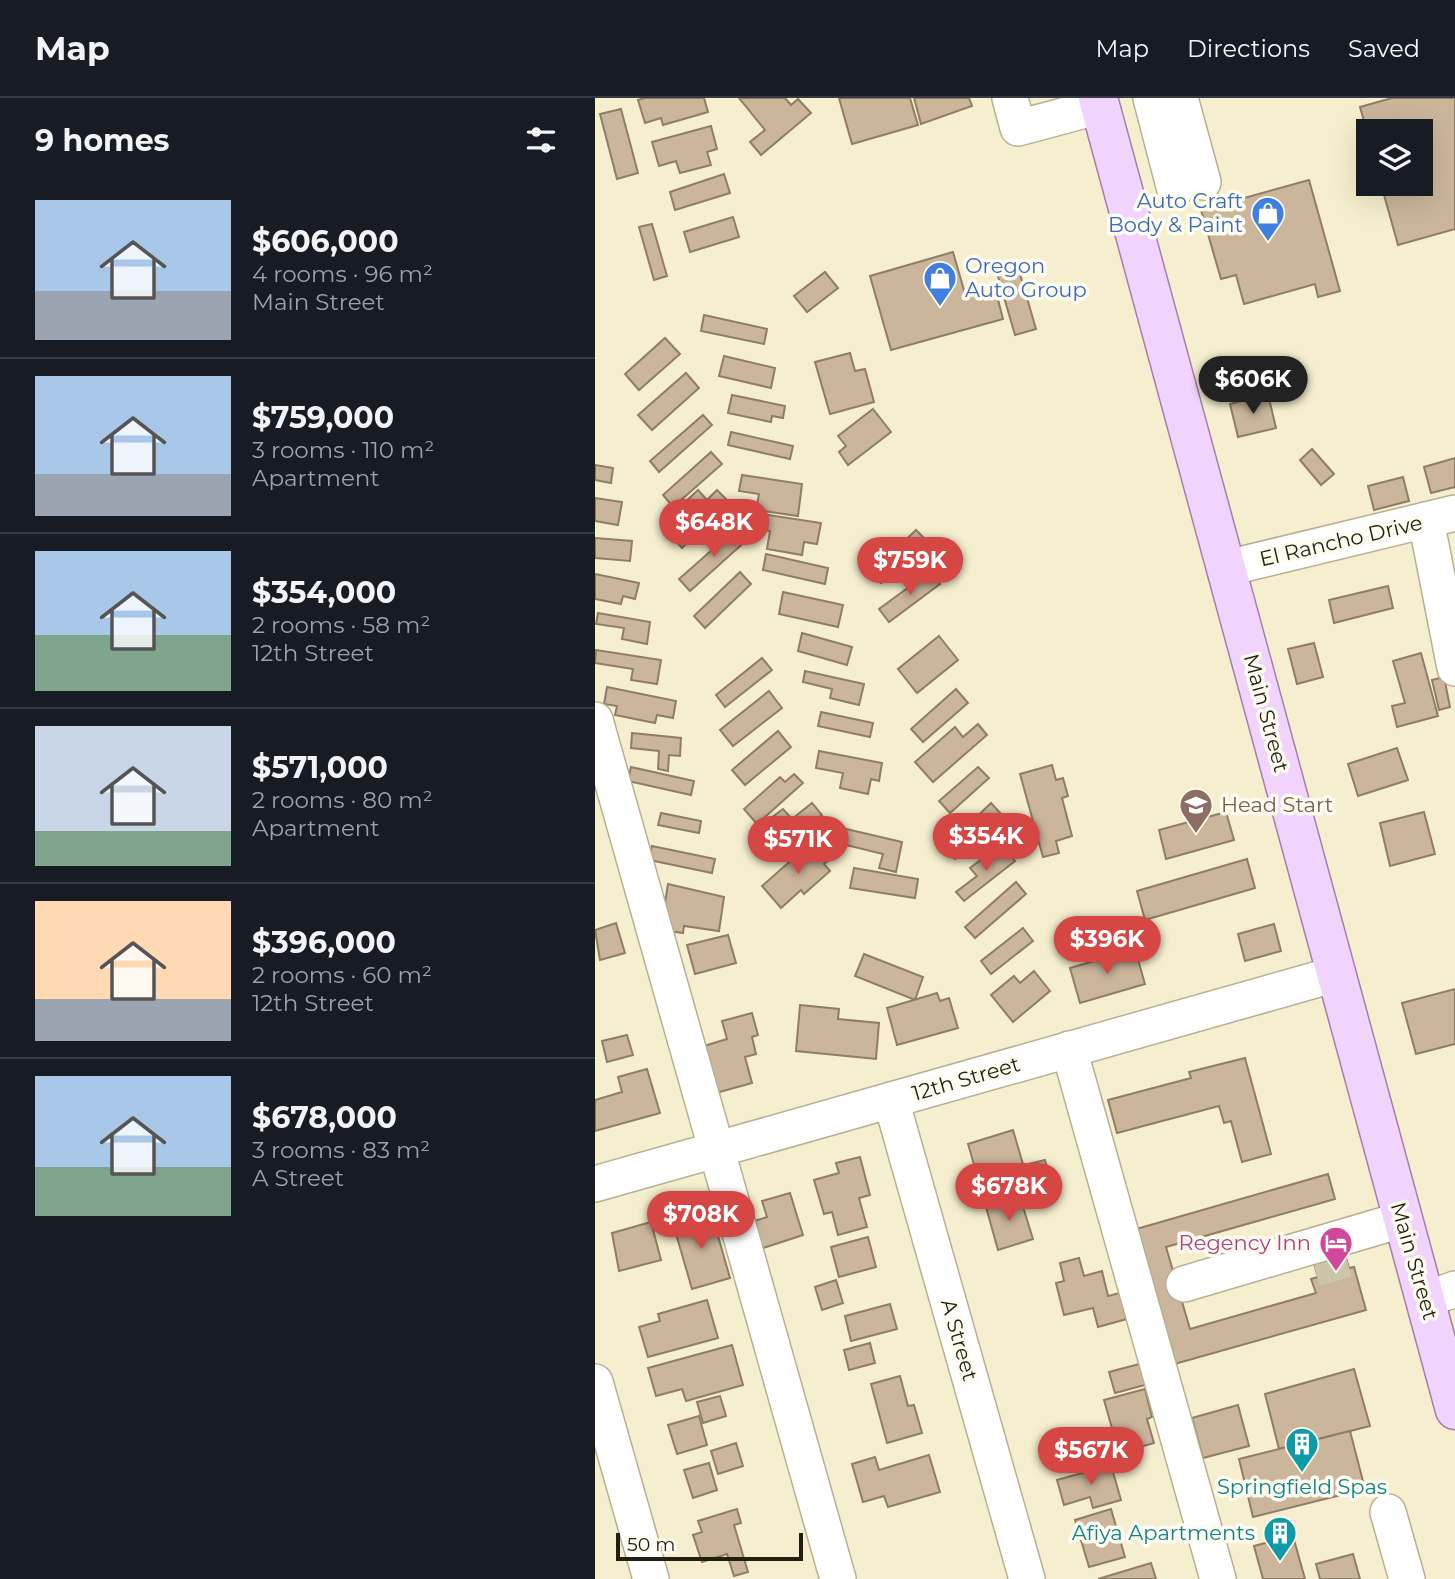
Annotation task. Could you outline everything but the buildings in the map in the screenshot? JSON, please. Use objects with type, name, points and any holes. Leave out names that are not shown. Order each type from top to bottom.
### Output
[{"type":"main road","name":"Main Street","points":[[1099,102],[1401,1220],[1440,1295],[1455,1410]]},
{"type":"street","points":[[1010,98],[1018,128],[1099,102]]},
{"type":"street","points":[[1151,98],[1189,186],[1180,98]]},
{"type":"street","points":[[1441,516],[1455,668]]},
{"type":"street","name":"El Rancho Drive","points":[[1227,568],[1441,516]]},
{"type":"street","points":[[595,720],[838,1579]]},
{"type":"street","name":"12th Street","points":[[595,1184],[1336,974]]},
{"type":"street","points":[[1069,1049],[1218,1579]]},
{"type":"street","name":"A Street","points":[[891,1100],[1027,1579]]},
{"type":"street","points":[[1283,1255],[1301,1273],[1401,1220]]},
{"type":"street","points":[[1184,1284],[1283,1255],[1341,1253]]},
{"type":"street","points":[[595,1382],[650,1579]]},
{"type":"street","points":[[1388,1512],[1407,1579]]},
{"type":"tunnel","points":[[1315,1269],[1347,1260]]},
{"type":"place","name":"Auto Craft Body & Paint","points":[[1268,243]]},
{"type":"place","name":"Oregon Auto Group","points":[[940,308]]},
{"type":"place","name":"Head Start","points":[[1196,835]]},
{"type":"place","name":"Regency Inn","points":[[1336,1273]]},
{"type":"place","name":"Springfield Spas","points":[[1302,1474]]},
{"type":"place","name":"Afiya Apartments","points":[[1280,1563]]}]
